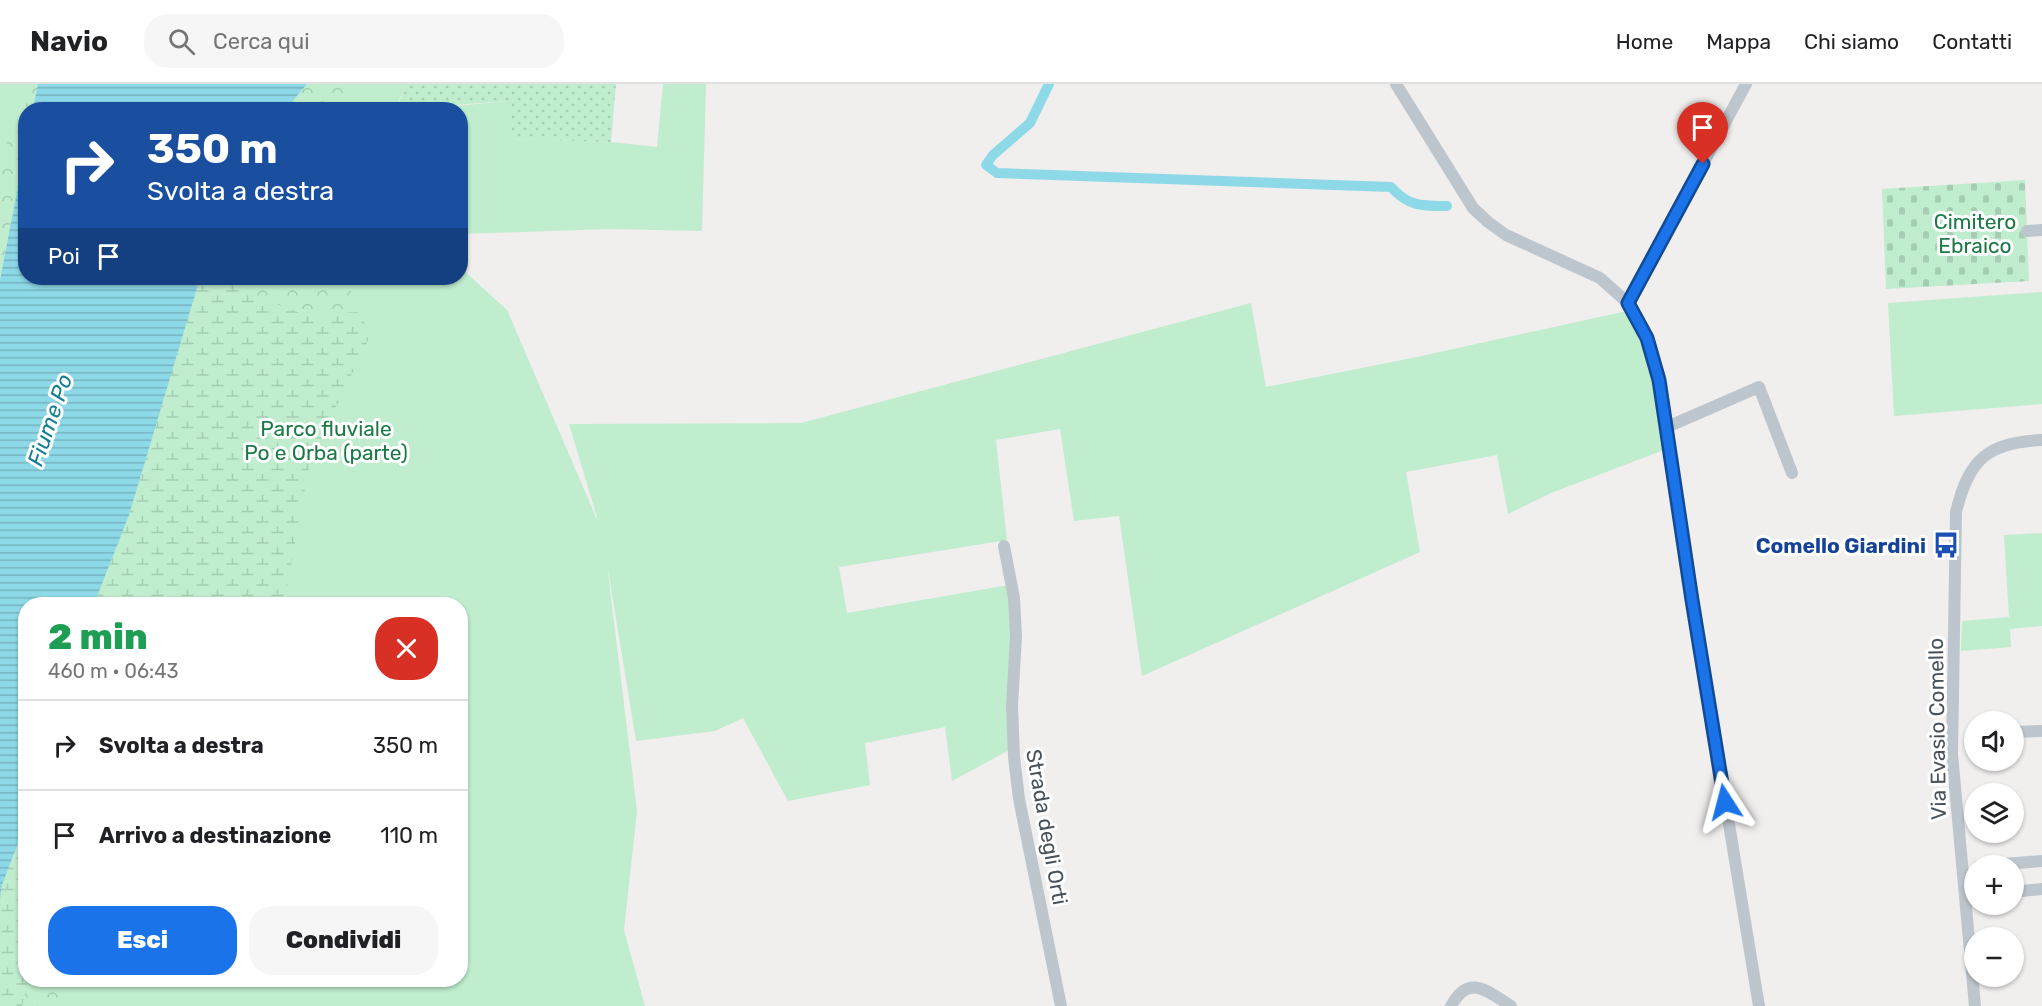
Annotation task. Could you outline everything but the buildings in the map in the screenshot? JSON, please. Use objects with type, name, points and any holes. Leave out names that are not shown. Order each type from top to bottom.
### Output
[{"type":"street","points":[[1396,84],[1473,208],[1506,235],[1600,278],[1628,303],[1647,338],[1654,356],[1667,427],[1692,600],[1759,1006]]},
{"type":"street","points":[[1628,303],[1746,84]]},
{"type":"street","points":[[2027,231],[2042,230]]},
{"type":"street","points":[[1667,427],[1759,387],[1792,473]]},
{"type":"street","name":"Via Evasio Comello","points":[[1966,855],[1952,754],[1956,512],[1962,487],[1982,457],[1997,448],[2042,440]]},
{"type":"street","name":"Strada degli Orti","points":[[1004,546],[1014,597],[1016,636],[1012,706],[1017,789],[1061,1006]]},
{"type":"street","points":[[2024,732],[2042,731]]},
{"type":"street","points":[[2024,862],[2042,861]]},
{"type":"street","points":[[2024,891],[2042,890]]},
{"type":"street","name":"Via Evasio Comello","points":[[1970,915],[1975,1006]]},
{"type":"street","points":[[1451,1006],[1457,994],[1464,989],[1476,987],[1482,988],[1511,1006]]},
{"type":"green space","name":"Parco fluviale Po e Orba (parte)","points":[[0,84],[407,84],[398,102],[18,102],[18,285],[468,285],[468,274],[507,310],[599,524],[569,424],[801,423],[1251,303],[1266,387],[1627,311],[1643,343],[1654,378],[1664,450],[1551,493],[1508,514],[1497,455],[1406,472],[1420,552],[1142,676],[1119,516],[1074,521],[1060,429],[996,440],[1007,540],[839,567],[847,613],[1009,585],[1013,748],[952,781],[945,727],[865,743],[870,785],[788,801],[743,718],[715,731],[636,741],[607,564],[637,811],[624,930],[645,1006],[0,1006]]},
{"type":"green space","points":[[35,84],[38,84],[34,102],[26,102]]},
{"type":"green space","points":[[307,84],[343,84],[342,88],[350,102],[292,102]]},
{"type":"green space","points":[[407,84],[616,84],[611,142],[510,139],[509,101],[468,104],[468,102],[399,102]]},
{"type":"green space","points":[[663,84],[706,84],[702,231],[609,229],[468,234],[468,105],[510,101],[511,139],[611,142],[657,147]]},
{"type":"green space","points":[[18,119],[18,187],[0,280],[0,156]]},
{"type":"green space","name":"Cimitero Ebraico","points":[[2025,180],[2029,281],[1886,289],[1882,189]]},
{"type":"green space","points":[[198,285],[235,285],[253,295],[302,314],[359,312],[371,334],[310,461],[285,597],[97,597],[129,515]]},
{"type":"green space","points":[[235,285],[349,285],[359,312],[302,314],[253,295]]},
{"type":"green space","points":[[2042,292],[2042,404],[1894,416],[1888,303]]},
{"type":"green space","points":[[2042,533],[2042,626],[2010,629],[2011,647],[1961,651],[1962,621],[2009,617],[2004,535]]},
{"type":"green space","points":[[18,843],[18,987],[26,987],[22,1006],[0,1006],[2,885]]},
{"type":"green space","points":[[26,987],[66,987],[63,1006],[22,1006]]},
{"type":"water","points":[[38,84],[307,84],[292,102],[34,102]]},
{"type":"water","name":"Fiume Po","points":[[18,187],[18,285],[198,285],[129,515],[97,597],[18,597],[18,843],[2,885],[0,899],[0,280]]},
{"type":"waterway","points":[[1049,84],[1030,123],[993,155],[986,165],[997,173],[1391,187],[1410,202],[1430,206],[1447,206]]},
{"type":"place","name":"Comello Giardini","points":[[1946,545]]},
{"type":"route","points":[[1703,164],[1628,303],[1647,338],[1659,380],[1725,802]]}]
